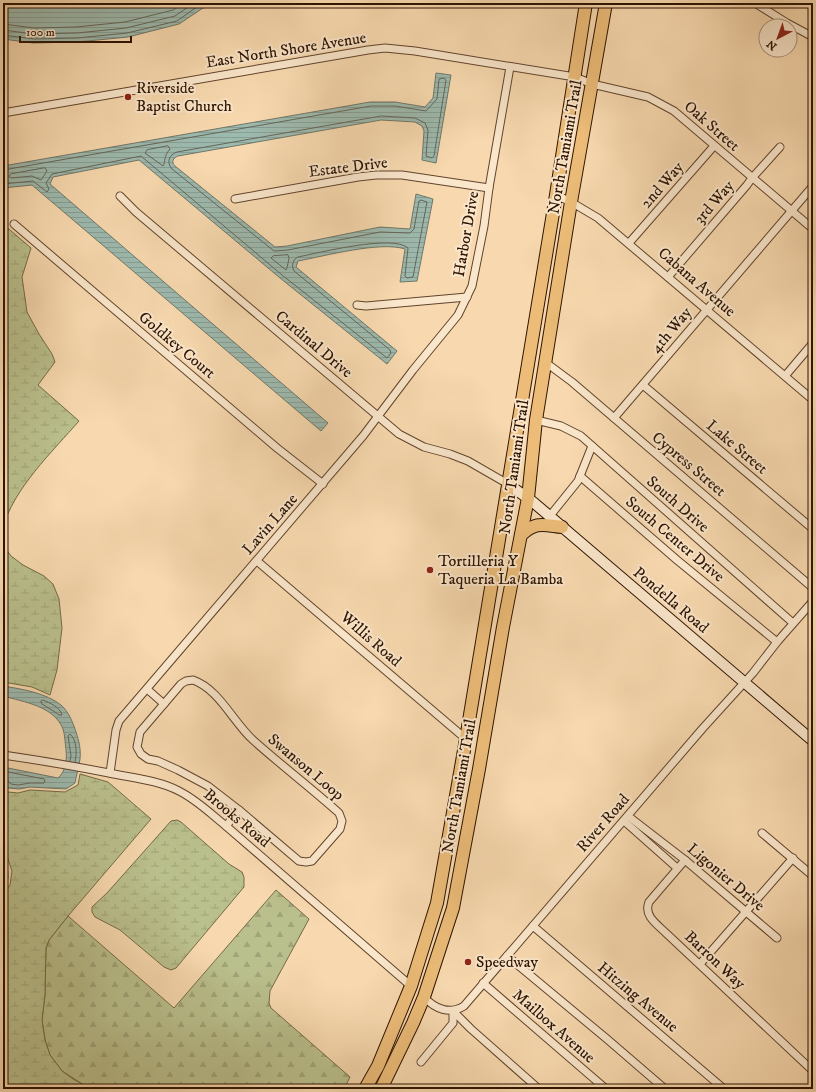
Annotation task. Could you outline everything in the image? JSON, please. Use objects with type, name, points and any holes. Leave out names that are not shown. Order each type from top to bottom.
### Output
[{"type":"main road","name":"North Tamiami Trail","points":[[365,1089],[378,1066],[411,986],[437,903],[466,739],[556,195],[586,3]]},
{"type":"main road","name":"North Tamiami Trail","points":[[381,1089],[424,997],[453,908],[503,627],[528,498],[536,420],[545,362],[606,3]]},
{"type":"main road","name":"Pondella Road","points":[[508,484],[528,498],[813,740]]},
{"type":"main road","points":[[521,535],[528,529],[537,525],[562,527]]},
{"type":"main road","points":[[466,739],[475,751],[478,769]]},
{"type":"main road","points":[[421,957],[422,965],[419,983],[424,997]]},
{"type":"main road","points":[[411,986],[414,999],[413,1023]]},
{"type":"street","points":[[755,3],[813,37]]},
{"type":"street","name":"East North Shore Avenue","points":[[3,114],[368,50],[402,49],[575,77]]},
{"type":"street","name":"Harbor Drive","points":[[357,305],[366,306],[467,297],[472,286],[484,226],[510,67]]},
{"type":"street","name":"Oak Street","points":[[575,77],[592,84],[640,94],[657,100],[674,111],[813,229]]},
{"type":"street","name":"2nd Way","points":[[629,243],[714,146]]},
{"type":"street","name":"3rd Way","points":[[668,277],[780,147]]},
{"type":"street","name":"Estate Drive","points":[[235,199],[376,175],[402,175],[489,188]]},
{"type":"street","name":"4th Way","points":[[614,418],[813,186]]},
{"type":"street","name":"Cabana Avenue","points":[[556,195],[594,214],[813,400]]},
{"type":"street","name":"Cardinal Drive","points":[[120,196],[136,212],[399,434],[415,444],[459,457],[508,484]]},
{"type":"street","name":"Goldkey Court","points":[[14,224],[271,443],[323,484]]},
{"type":"street","name":"Lavin Lane","points":[[110,773],[116,730],[119,721],[323,484],[458,314],[467,297]]},
{"type":"street","points":[[785,376],[813,343]]},
{"type":"street","name":"Cypress Street","points":[[545,362],[572,382],[813,588]]},
{"type":"street","name":"Lake Street","points":[[643,385],[813,529]]},
{"type":"street","name":"South Drive","points":[[536,420],[560,426],[581,436],[793,624]]},
{"type":"street","points":[[549,516],[574,487],[592,446]]},
{"type":"street","name":"South Center Drive","points":[[580,476],[677,560],[777,642]]},
{"type":"street","name":"Willis Road","points":[[257,560],[466,739]]},
{"type":"street","name":"River Road","points":[[453,1011],[464,1006],[484,984],[813,601]]},
{"type":"street","name":"Swanson Loop","points":[[192,680],[198,682],[216,697],[252,739],[339,813],[342,825],[312,861],[302,862],[292,856],[239,810],[197,780],[158,761],[148,759],[141,754],[137,747],[140,732],[186,681],[192,680]]},
{"type":"street","points":[[146,689],[164,704]]},
{"type":"street","name":"Brooks Road","points":[[3,756],[110,773],[160,784],[180,792],[198,803],[226,826],[411,986]]},
{"type":"street","points":[[226,826],[239,810]]},
{"type":"street","name":"Ligonier Drive","points":[[626,818],[658,839],[685,860],[777,938]]},
{"type":"street","name":"Ligonier Drive","points":[[626,818],[652,846],[677,868]]},
{"type":"street","points":[[762,833],[813,876]]},
{"type":"street","points":[[652,846],[658,839]]},
{"type":"street","points":[[700,964],[793,858]]},
{"type":"street","name":"Barron Way","points":[[685,860],[649,902],[647,910],[650,918],[813,1071]]},
{"type":"street","name":"Hitzing Avenue","points":[[533,926],[724,1089]]},
{"type":"street","points":[[507,956],[665,1089]]},
{"type":"street","name":"Mailbox Avenue","points":[[484,984],[606,1089]]},
{"type":"street","points":[[424,997],[432,1005],[438,1008],[453,1011],[538,1089]]},
{"type":"street","points":[[421,1062],[453,1023],[453,1011]]},
{"type":"green space","points":[[3,224],[31,248],[22,277],[27,312],[52,354],[55,362],[38,385],[79,421],[35,471],[15,499],[3,528]]},
{"type":"green space","points":[[3,531],[6,549],[11,556],[23,565],[44,576],[53,584],[59,599],[62,628],[57,670],[50,695],[32,687],[3,682]]},
{"type":"green space","points":[[80,774],[108,782],[151,819],[68,916],[49,940],[46,948],[45,995],[42,1020],[45,1040],[50,1055],[62,1071],[73,1079],[84,1085],[107,1089],[3,1089],[3,894],[10,885],[12,871],[3,845],[3,787],[8,792],[18,793],[30,790],[65,792],[78,785]]},
{"type":"green space","points":[[177,820],[229,864],[242,872],[244,877],[244,887],[176,968],[171,970],[164,967],[120,930],[95,917],[92,912],[92,907],[107,893],[171,821]]},
{"type":"green space","points":[[276,890],[309,919],[270,991],[269,1003],[271,1008],[350,1077],[344,1089],[107,1089],[84,1085],[62,1071],[50,1055],[45,1040],[42,1020],[45,995],[46,948],[49,940],[68,916],[174,1008]]},
{"type":"water","points":[[3,3],[242,3],[221,4],[203,8],[179,24],[128,37],[77,42],[33,43],[3,39]]},
{"type":"water","points":[[436,73],[451,75],[436,163],[422,160],[424,131],[422,126],[415,122],[381,120],[178,156],[173,162],[175,166],[275,247],[287,246],[380,227],[410,229],[416,194],[433,199],[417,281],[400,282],[405,249],[394,247],[367,248],[337,253],[298,261],[296,267],[397,351],[387,364],[280,278],[139,160],[53,177],[50,184],[328,423],[321,431],[32,185],[3,188],[3,166],[370,102],[395,102],[425,107],[433,98]]},
{"type":"water","points":[[3,686],[26,690],[48,697],[61,705],[66,711],[75,729],[80,748],[80,759],[75,783],[66,789],[30,787],[19,789],[8,788],[3,782],[3,767],[58,778],[64,769],[66,750],[64,731],[59,721],[46,710],[38,706],[3,696]]},
{"type":"water","points":[[3,854],[8,877],[6,885],[3,889]]},
{"type":"place","name":"Riverside Baptist Church","points":[[128,97]]},
{"type":"place","name":"Tortilleria Y Taqueria La Bamba","points":[[430,570]]},
{"type":"place","name":"Speedway","points":[[468,962]]}]
